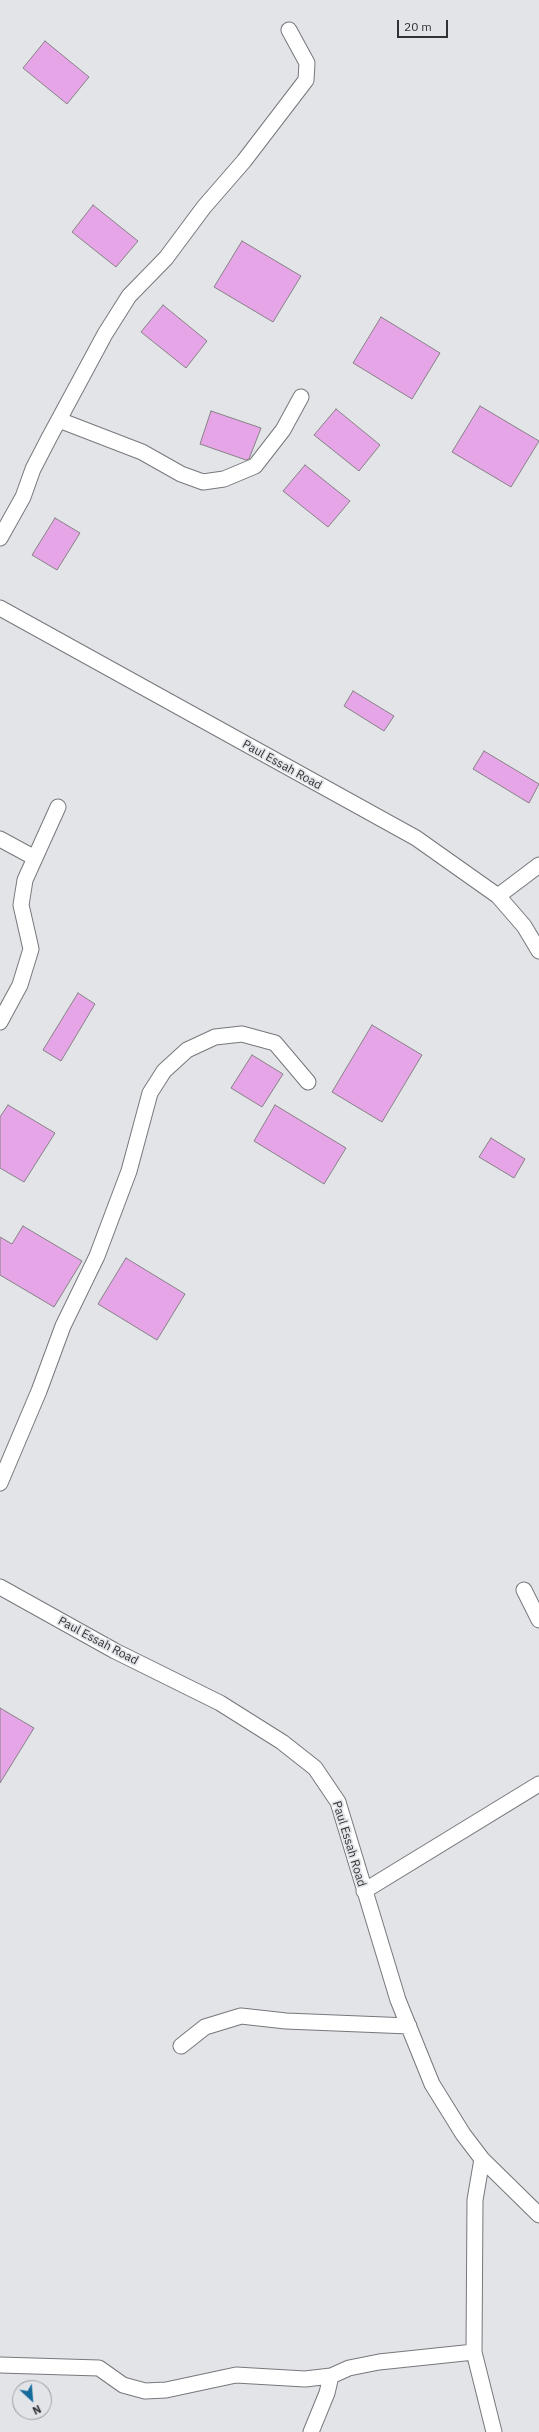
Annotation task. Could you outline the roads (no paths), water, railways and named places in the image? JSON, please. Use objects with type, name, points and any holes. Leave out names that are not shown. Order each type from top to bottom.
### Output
[{"type":"street","points":[[0,538],[4,535],[23,497],[33,469],[59,420],[105,334],[129,296],[166,258],[204,207],[244,161],[306,80],[307,63],[289,30]]},
{"type":"street","points":[[59,420],[142,452],[181,474],[202,482],[224,479],[255,466],[283,430],[301,397]]},
{"type":"street","name":"Paul Essah Road","points":[[0,608],[416,838],[498,896],[524,926],[539,951]]},
{"type":"street","points":[[0,1022],[20,985],[30,956],[31,949],[28,930],[21,905],[25,880],[58,807]]},
{"type":"street","points":[[0,839],[35,858]]},
{"type":"street","points":[[498,896],[539,865]]},
{"type":"street","points":[[0,1483],[39,1391],[63,1326],[100,1249],[129,1171],[150,1093],[164,1071],[187,1050],[215,1037],[242,1034],[275,1043],[308,1082]]},
{"type":"street","name":"Paul Essah Road","points":[[0,1587],[115,1651],[220,1703],[282,1742],[315,1768],[338,1802],[364,1891],[409,2026],[432,2084],[463,2134],[482,2159],[539,2215]]},
{"type":"street","points":[[524,1590],[539,1620]]},
{"type":"street","points":[[364,1891],[539,1784]]},
{"type":"street","points":[[181,2046],[205,2027],[241,2016],[286,2021],[409,2026]]},
{"type":"street","points":[[482,2159],[475,2200],[474,2352],[494,2432]]},
{"type":"street","points":[[0,2365],[99,2368],[123,2385],[145,2391],[166,2390],[236,2375],[305,2379],[331,2376],[349,2368],[379,2362],[474,2352]]},
{"type":"street","points":[[311,2432],[327,2393],[331,2376]]}]
